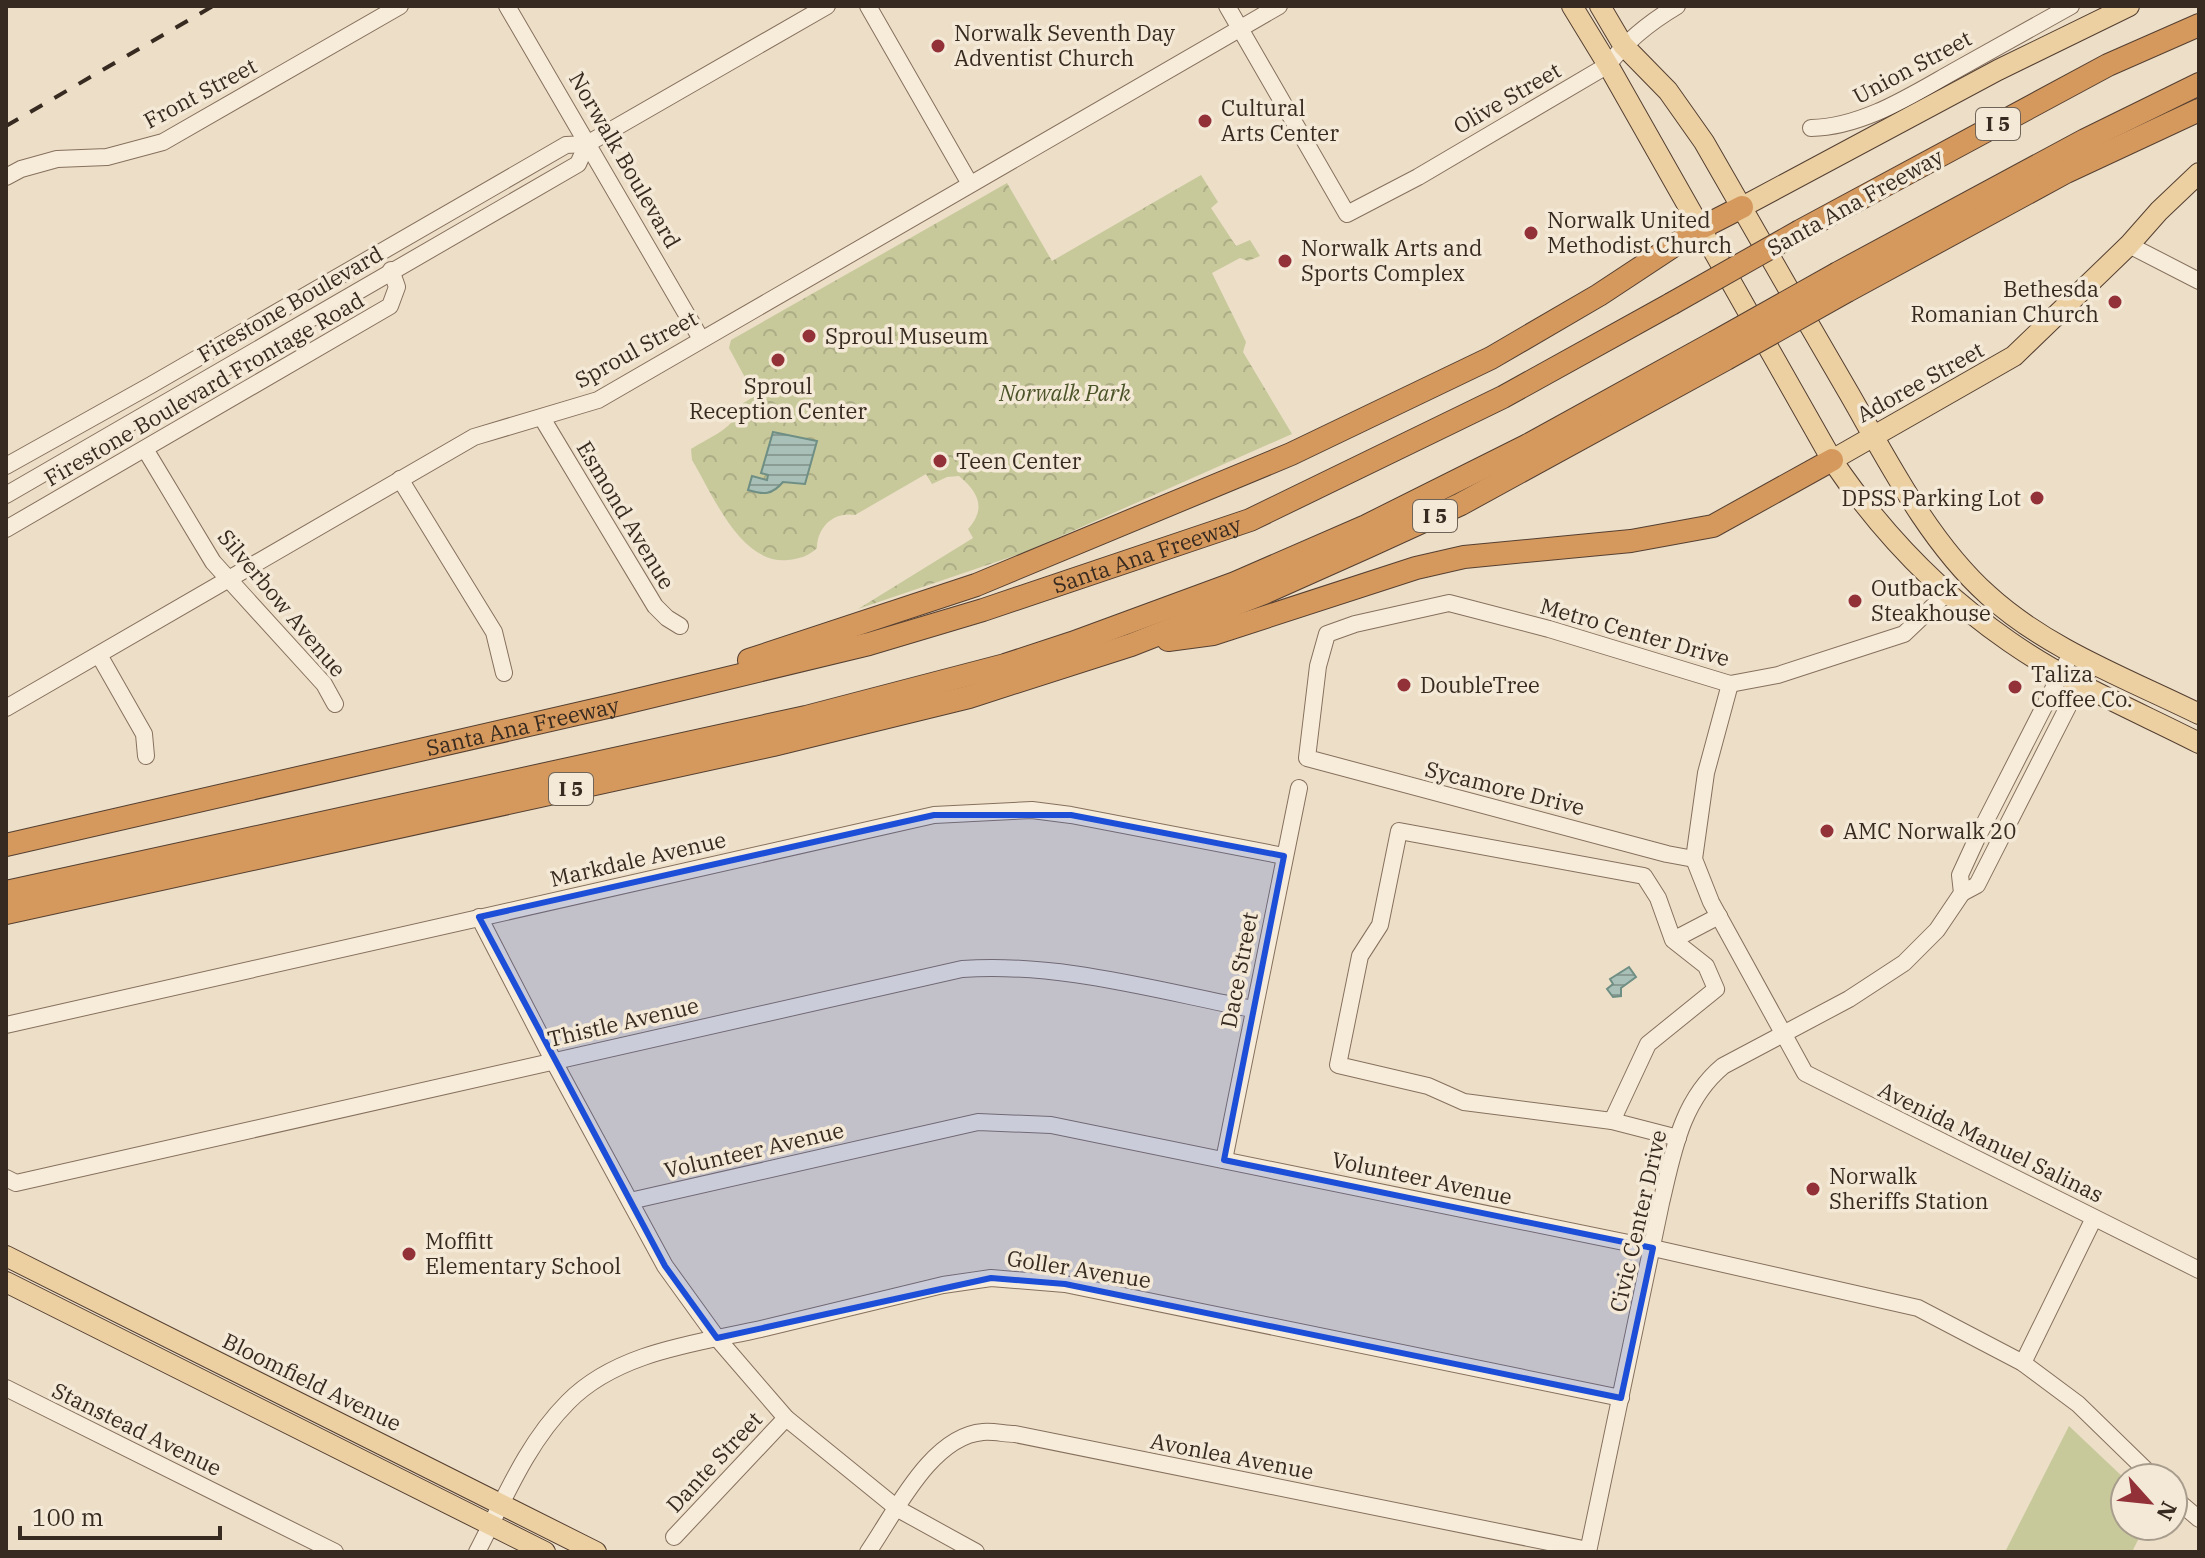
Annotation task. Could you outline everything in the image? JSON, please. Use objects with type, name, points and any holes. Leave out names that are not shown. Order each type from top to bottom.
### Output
[{"type":"highway","name":"Santa Ana Freeway","points":[[6,845],[869,644],[997,606],[1250,520],[1503,397],[1800,231],[2108,65],[2199,25]]},
{"type":"highway","points":[[1842,282],[2049,158],[2199,84]]},
{"type":"highway","name":"I 5","points":[[6,913],[773,745],[969,697],[1131,645],[1264,593],[1461,504],[1720,350],[1842,282],[2199,110]]},
{"type":"highway","points":[[616,705],[976,585],[1235,480],[1491,358],[1599,295],[1699,229],[1742,207]]},
{"type":"highway","points":[[6,892],[806,717],[1005,665],[1235,583],[1379,521],[1720,350]]},
{"type":"highway","points":[[1131,645],[1213,634],[1416,568],[1464,557],[1631,541],[1713,526],[1832,460]]},
{"type":"main road","points":[[1572,6],[1832,460],[1865,508],[1947,593],[2012,644],[2061,673],[2199,743]]},
{"type":"main road","points":[[1600,6],[1623,45],[1668,91],[1704,142],[1873,436],[1919,511],[1965,573],[2016,618],[2072,652],[2199,714]]},
{"type":"main road","points":[[1742,207],[1998,70],[2129,6]]},
{"type":"main road","name":"Adoree Street","points":[[1832,460],[2014,356],[2199,173]]},
{"type":"main road","name":"Bloomfield Avenue","points":[[6,1256],[596,1552]]},
{"type":"main road","points":[[6,1282],[545,1552]]},
{"type":"main road","points":[[355,1456],[366,1435]]},
{"type":"street","name":"Front Street","points":[[6,177],[21,169],[57,159],[107,157],[163,142],[400,6]]},
{"type":"street","name":"Norwalk Boulevard","points":[[507,6],[701,339]]},
{"type":"street","name":"Firestone Boulevard","points":[[6,466],[566,145],[587,144],[827,6]]},
{"type":"street","points":[[868,6],[970,184]]},
{"type":"street","points":[[1227,6],[1240,27]]},
{"type":"street","name":"Sproul Street","points":[[6,708],[474,437],[598,400],[1279,6]]},
{"type":"street","name":"Olive Street","points":[[1240,27],[1347,214],[1418,177],[1608,65],[1623,45],[1677,6]]},
{"type":"street","name":"Union Street","points":[[1811,128],[1855,122],[2071,6]]},
{"type":"street","name":"Firestone Boulevard","points":[[6,495],[578,164],[587,144]]},
{"type":"street","points":[[2129,245],[2199,281]]},
{"type":"street","name":"Firestone Boulevard Frontage Road","points":[[6,529],[390,306],[397,287],[391,270]]},
{"type":"street","name":"Esmond Avenue","points":[[542,418],[655,606],[680,626]]},
{"type":"street","name":"Silverbow Avenue","points":[[145,449],[213,562],[324,684],[335,704]]},
{"type":"street","points":[[400,479],[494,632],[504,673]]},
{"type":"street","name":"Metro Center Drive","points":[[1307,758],[1318,666],[1327,634],[1355,624],[1449,603],[1549,629],[1730,684],[1778,675],[1904,634],[1947,593]]},
{"type":"street","name":"Civic Center Drive","points":[[1962,893],[1960,875],[2072,652]]},
{"type":"street","points":[[99,655],[144,734],[146,756]]},
{"type":"street","name":"Civic Center Drive","points":[[1588,1551],[1678,1138],[1693,1100],[1707,1079],[1728,1062],[1849,999],[1904,963],[1937,930],[1962,893],[1977,885],[2080,683],[2095,663]]},
{"type":"street","points":[[1694,859],[1706,773],[1730,684]]},
{"type":"street","name":"Sycamore Drive","points":[[1307,758],[1694,859]]},
{"type":"street","name":"Dace Street","points":[[1224,1160],[1299,788]]},
{"type":"street","name":"Markdale Avenue","points":[[6,1025],[934,815],[1032,810],[1284,856]]},
{"type":"street","points":[[1612,1121],[1648,1044],[1716,989],[1706,966],[1673,940],[1658,898],[1644,876],[1399,831],[1380,925],[1360,956],[1338,1065],[1428,1086],[1464,1102],[1612,1121],[1678,1138]]},
{"type":"street","name":"Avenida Manuel Salinas","points":[[1694,859],[1719,916],[1801,1067],[1809,1076],[2199,1270]]},
{"type":"street","points":[[1673,940],[1719,916]]},
{"type":"street","points":[[479,917],[665,1266],[717,1338],[786,1418],[898,1509],[976,1552]]},
{"type":"street","name":"Thistle Avenue","points":[[6,1178],[16,1183],[962,969],[992,967],[1062,972],[1253,1009]]},
{"type":"street","name":"Volunteer Avenue","points":[[630,1201],[978,1122],[1051,1125],[1653,1248],[1918,1308],[2023,1363],[2078,1404],[2138,1462]]},
{"type":"street","points":[[2023,1363],[2094,1218]]},
{"type":"street","name":"Goller Avenue","points":[[477,1552],[520,1465],[569,1401],[601,1377],[649,1355],[943,1285],[991,1278],[1065,1284],[1621,1398]]},
{"type":"street","name":"Stanstead Avenue","points":[[6,1388],[335,1552]]},
{"type":"street","name":"Dante Street","points":[[674,1537],[786,1418]]},
{"type":"street","name":"Avonlea Avenue","points":[[868,1552],[928,1463],[956,1441],[982,1432],[1031,1437],[1588,1551]]},
{"type":"highlighted area","points":[[934,815],[1071,815],[1284,856],[1224,1160],[1653,1248],[1621,1398],[1065,1284],[991,1278],[717,1338],[665,1266],[479,917]]},
{"type":"green space","name":"Norwalk Park","points":[[1201,175],[1218,202],[1211,208],[1236,246],[1250,240],[1260,256],[1248,261],[1240,258],[1212,273],[1246,342],[1243,352],[1292,434],[1025,552],[858,609],[973,538],[968,529],[977,514],[978,501],[959,476],[947,477],[932,484],[926,474],[855,515],[834,518],[823,527],[817,548],[796,559],[771,559],[756,551],[730,525],[692,460],[691,449],[728,426],[740,405],[755,396],[729,348],[731,340],[1007,183],[1052,261]]},
{"type":"green space","points":[[2069,1426],[2109,1464],[2109,1542],[2137,1542],[2132,1552],[2005,1552]]},
{"type":"shaded area","points":[[773,432],[817,441],[805,484],[783,482],[767,493],[748,490],[752,476],[767,480],[768,475],[761,473]]},
{"type":"shaded area","points":[[1629,967],[1636,977],[1621,988],[1621,996],[1613,997],[1607,989],[1613,984],[1610,979]]},
{"type":"railway","points":[[6,126],[213,6]]},
{"type":"place","name":"Norwalk Seventh Day Adventist Church","points":[[938,46]]},
{"type":"place","name":"Cultural Arts Center","points":[[1205,121]]},
{"type":"place","name":"Norwalk United Methodist Church","points":[[1531,233]]},
{"type":"place","name":"Norwalk Arts and Sports Complex","points":[[1285,261]]},
{"type":"place","name":"Bethesda Romanian Church","points":[[2115,302]]},
{"type":"place","name":"Sproul Museum","points":[[809,336]]},
{"type":"place","name":"Sproul Reception Center","points":[[778,360]]},
{"type":"place","name":"Teen Center","points":[[940,461]]},
{"type":"place","name":"DPSS Parking Lot","points":[[2037,498]]},
{"type":"place","name":"Outback Steakhouse","points":[[1855,601]]},
{"type":"place","name":"DoubleTree","points":[[1404,685]]},
{"type":"place","name":"Taliza Coffee Co.","points":[[2015,687]]},
{"type":"place","name":"AMC Norwalk 20","points":[[1827,831]]},
{"type":"place","name":"Norwalk Sheriffs Station","points":[[1813,1189]]},
{"type":"place","name":"Moffitt Elementary School","points":[[409,1254]]}]
